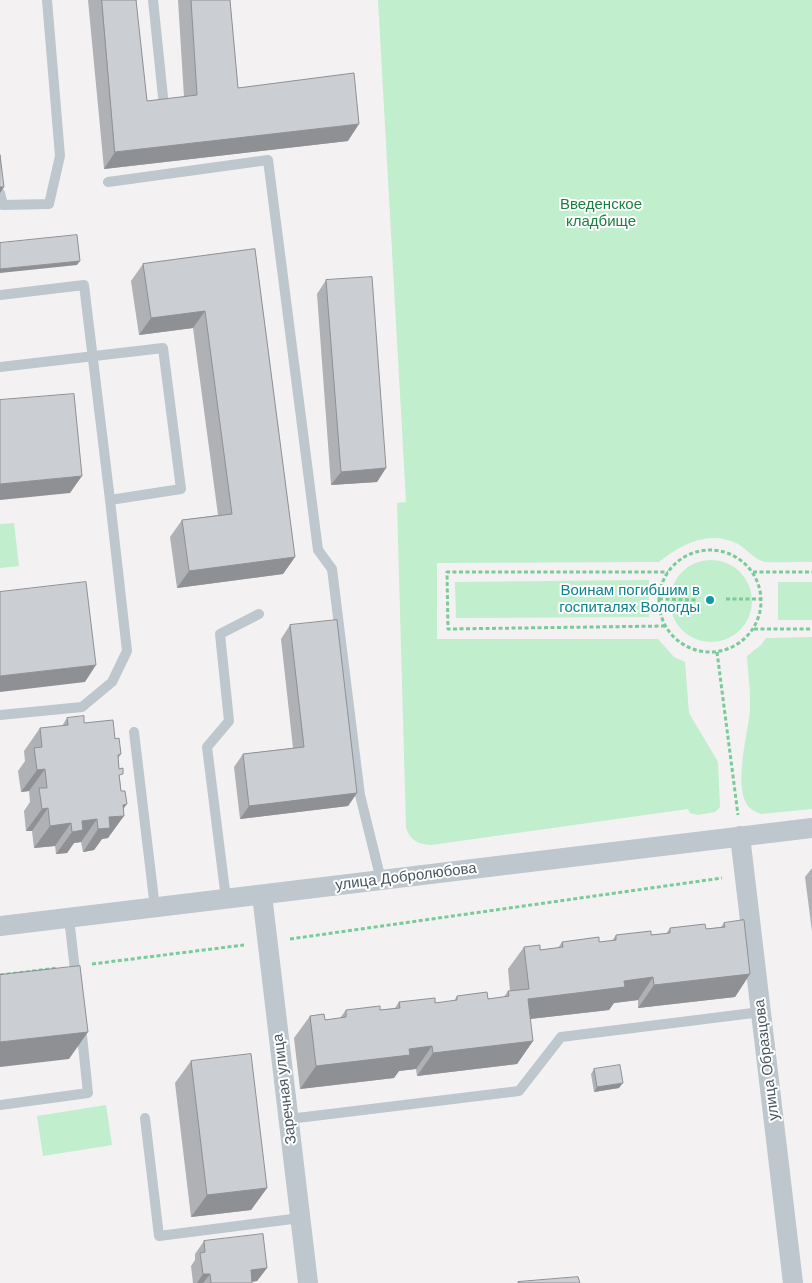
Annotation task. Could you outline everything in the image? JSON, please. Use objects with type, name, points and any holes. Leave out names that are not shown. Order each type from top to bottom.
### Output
[{"type":"street","name":"улица Добролюбова","points":[[0,926],[812,828]]},
{"type":"street","name":"улица Образцова","points":[[740,836],[793,1283]]},
{"type":"street","name":"Заречная улица","points":[[262,895],[308,1283]]},
{"type":"lane","points":[[0,193],[3,205],[49,204],[60,156],[47,0]]},
{"type":"lane","points":[[153,0],[163,97]]},
{"type":"lane","points":[[108,182],[268,160],[318,550],[332,569],[360,795],[381,880]]},
{"type":"lane","points":[[0,295],[84,285],[127,650],[112,682],[82,707],[0,715]]},
{"type":"lane","points":[[0,367],[163,348],[181,489],[110,500]]},
{"type":"lane","points":[[226,899],[207,747],[229,721],[220,634],[259,614]]},
{"type":"lane","points":[[134,732],[155,908]]},
{"type":"lane","points":[[69,918],[74,966],[73,983]]},
{"type":"lane","points":[[289,1119],[519,1091],[561,1037],[761,1012]]},
{"type":"lane","points":[[0,1105],[88,1093],[80,1018]]},
{"type":"lane","points":[[145,1118],[159,1236],[300,1218]]},
{"type":"path","points":[[710,550],[727,552],[746,563],[753,572],[758,580],[762,599],[758,620],[754,629],[738,645],[728,650],[705,652],[687,647],[673,636],[665,626],[659,608],[660,589],[668,572],[684,557],[694,552],[710,550]]},
{"type":"path","points":[[665,626],[448,629],[447,572],[668,572]]},
{"type":"path","points":[[753,572],[812,572]]},
{"type":"path","points":[[659,598],[697,600]]},
{"type":"path","points":[[726,599],[762,599]]},
{"type":"path","points":[[754,629],[812,629]]},
{"type":"path","points":[[717,652],[740,836]]},
{"type":"path","points":[[0,975],[268,942],[745,875]]},
{"type":"green space","name":"Введенское кладбище","points":[[378,0],[812,0],[812,562],[762,561],[736,543],[726,539],[715,538],[695,541],[667,555],[659,562],[437,563],[437,639],[658,639],[674,657],[685,662],[689,713],[718,762],[720,807],[715,812],[698,815],[690,813],[688,809],[431,845],[416,841],[410,836],[406,828],[397,503],[406,502]]},
{"type":"green space","points":[[14,523],[19,566],[0,568],[0,524]]},
{"type":"green space","points":[[711,560],[727,563],[740,572],[749,585],[752,601],[749,617],[740,630],[727,639],[711,642],[695,639],[682,630],[673,617],[670,601],[673,585],[682,572],[695,563]]},
{"type":"green space","points":[[649,580],[649,617],[456,618],[455,582]]},
{"type":"green space","points":[[778,582],[812,582],[812,620],[778,620]]},
{"type":"green space","points":[[812,637],[812,809],[761,814],[748,806],[742,786],[743,760],[750,710],[747,656],[761,645],[766,638]]},
{"type":"green space","points":[[106,1105],[112,1145],[43,1156],[37,1116]]},
{"type":"building","points":[[102,0],[136,0],[147,101],[197,95],[191,0],[230,0],[238,88],[354,73],[359,124],[115,152]]},
{"type":"building","points":[[0,155],[4,187],[0,187]]},
{"type":"building","points":[[77,235],[80,261],[0,269],[0,243]]},
{"type":"building","points":[[255,249],[295,557],[189,571],[182,520],[232,514],[205,311],[151,318],[143,264]]},
{"type":"building","points":[[372,277],[386,468],[341,472],[326,280]]},
{"type":"building","points":[[74,394],[82,476],[0,484],[0,400]]},
{"type":"building","points":[[86,582],[96,665],[0,676],[0,592]]},
{"type":"building","points":[[337,620],[357,793],[249,806],[243,754],[304,747],[290,625]]},
{"type":"building","points":[[84,716],[84,723],[113,720],[115,739],[119,738],[121,754],[118,755],[119,769],[123,768],[123,774],[119,775],[121,791],[125,791],[127,804],[123,805],[124,816],[109,817],[110,828],[98,829],[97,819],[82,821],[83,830],[72,832],[71,823],[50,826],[48,808],[42,809],[39,788],[47,788],[45,769],[37,770],[34,748],[42,747],[40,728],[68,725],[67,718]]},
{"type":"building","points":[[744,920],[750,974],[654,985],[653,977],[624,981],[625,987],[528,999],[533,1041],[433,1053],[432,1046],[409,1049],[410,1055],[316,1066],[310,1016],[324,1014],[325,1020],[346,1017],[346,1010],[380,1006],[380,1010],[400,1008],[399,1002],[435,998],[435,1003],[457,1000],[457,996],[487,992],[488,999],[509,996],[508,991],[529,989],[524,947],[540,945],[540,950],[563,947],[562,942],[599,937],[599,942],[616,940],[616,935],[651,931],[651,935],[670,933],[670,928],[705,924],[706,929],[725,927],[724,923]]},
{"type":"building","points":[[80,966],[88,1032],[0,1042],[0,975]]},
{"type":"building","points":[[251,1054],[267,1188],[207,1195],[191,1061]]},
{"type":"building","points":[[620,1065],[623,1083],[597,1087],[594,1069]]},
{"type":"building","points":[[263,1234],[267,1268],[251,1270],[252,1283],[211,1283],[210,1274],[203,1274],[200,1253],[205,1252],[204,1241]]},
{"type":"building","points":[[578,1277],[580,1283],[518,1283],[518,1282]]},
{"type":"place","name":"Воинам погибшим в госпиталях Вологды","points":[[710,600]]}]
